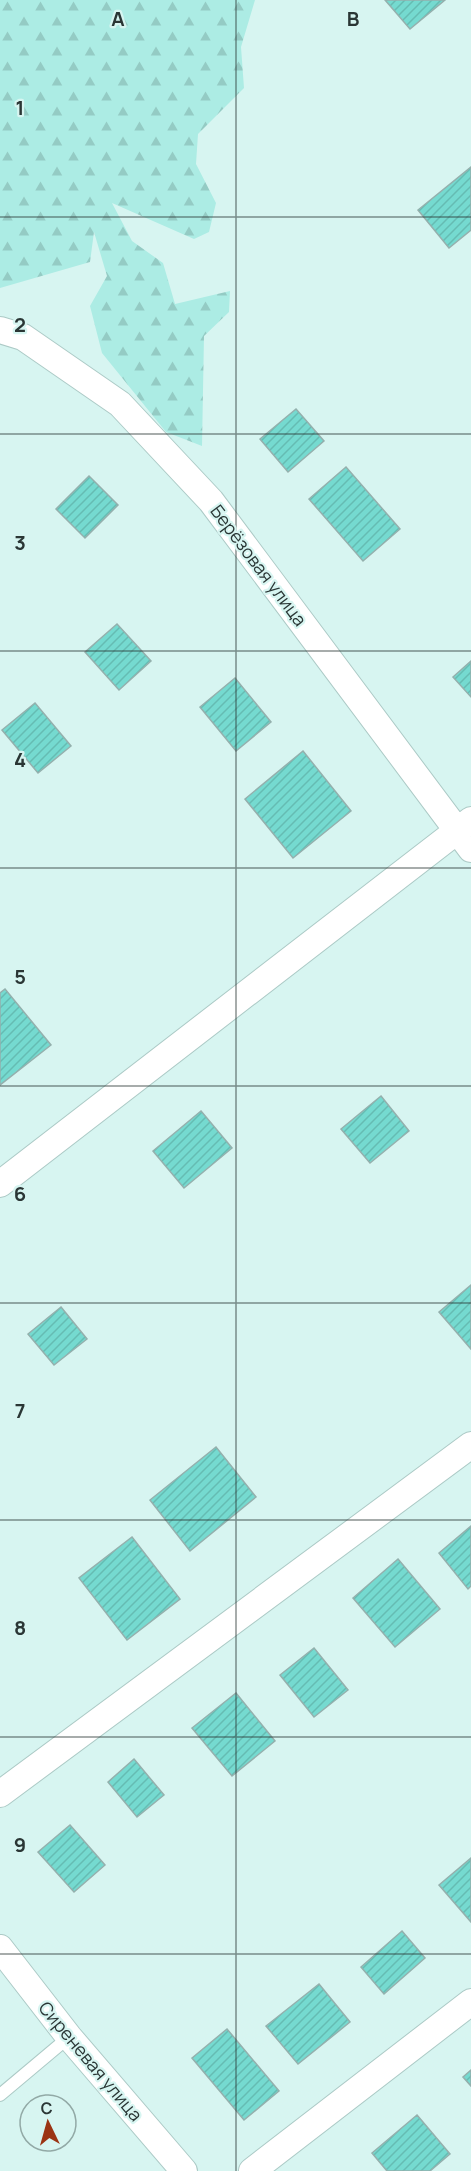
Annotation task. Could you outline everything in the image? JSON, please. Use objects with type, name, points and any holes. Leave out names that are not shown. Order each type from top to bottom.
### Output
[{"type":"street","name":"Берёзовая улица","points":[[0,330],[23,337],[120,404],[211,501],[466,833]]},
{"type":"street","points":[[0,1184],[466,833]]},
{"type":"street","points":[[0,1794],[471,1445]]},
{"type":"street","name":"Сиреневая улица","points":[[0,1948],[69,2037],[184,2171]]},
{"type":"street","points":[[252,2171],[471,2002]]},
{"type":"lane","points":[[0,2095],[69,2037]]},
{"type":"green space","points":[[0,0],[255,0],[241,47],[244,88],[198,134],[196,164],[216,203],[209,232],[194,239],[112,203],[132,241],[163,263],[175,304],[230,291],[229,312],[204,336],[202,446],[166,432],[102,353],[90,306],[107,276],[94,232],[90,262],[0,288]]},
{"type":"building","points":[[385,0],[445,0],[410,29]]},
{"type":"building","points":[[471,167],[471,230],[449,248],[418,210]]},
{"type":"building","points":[[296,409],[324,441],[288,472],[260,439]]},
{"type":"building","points":[[346,467],[400,529],[363,561],[309,499]]},
{"type":"building","points":[[89,476],[118,505],[85,538],[56,509]]},
{"type":"building","points":[[117,624],[151,661],[119,690],[85,652]]},
{"type":"building","points":[[471,661],[471,697],[453,677]]},
{"type":"building","points":[[235,678],[271,722],[236,751],[200,707]]},
{"type":"building","points":[[35,703],[71,746],[38,773],[2,730]]},
{"type":"building","points":[[303,751],[351,811],[293,858],[245,799]]},
{"type":"building","points":[[5,989],[51,1045],[0,1085],[0,993]]},
{"type":"building","points":[[381,1096],[409,1131],[370,1163],[341,1129]]},
{"type":"building","points":[[201,1111],[232,1148],[184,1188],[153,1151]]},
{"type":"building","points":[[471,1285],[471,1349],[439,1312]]},
{"type":"building","points":[[61,1307],[87,1339],[54,1365],[28,1334]]},
{"type":"building","points":[[216,1447],[256,1497],[190,1551],[150,1500]]},
{"type":"building","points":[[471,1526],[471,1586],[468,1589],[439,1553]]},
{"type":"building","points":[[132,1537],[180,1599],[127,1640],[79,1578]]},
{"type":"building","points":[[398,1559],[440,1609],[395,1647],[353,1598]]},
{"type":"building","points":[[314,1648],[348,1690],[314,1717],[280,1675]]},
{"type":"building","points":[[236,1693],[275,1741],[232,1776],[192,1728]]},
{"type":"building","points":[[134,1759],[164,1795],[137,1817],[108,1782]]},
{"type":"building","points":[[70,1825],[105,1865],[74,1892],[38,1852]]},
{"type":"building","points":[[471,1858],[471,1922],[439,1885]]},
{"type":"building","points":[[402,1931],[425,1958],[384,1994],[361,1967]]},
{"type":"building","points":[[319,1984],[350,2022],[298,2064],[266,2026]]},
{"type":"building","points":[[227,2029],[279,2091],[244,2120],[192,2058]]},
{"type":"building","points":[[471,2070],[471,2086],[463,2077]]},
{"type":"building","points":[[417,2115],[450,2154],[430,2171],[387,2171],[372,2153]]}]
